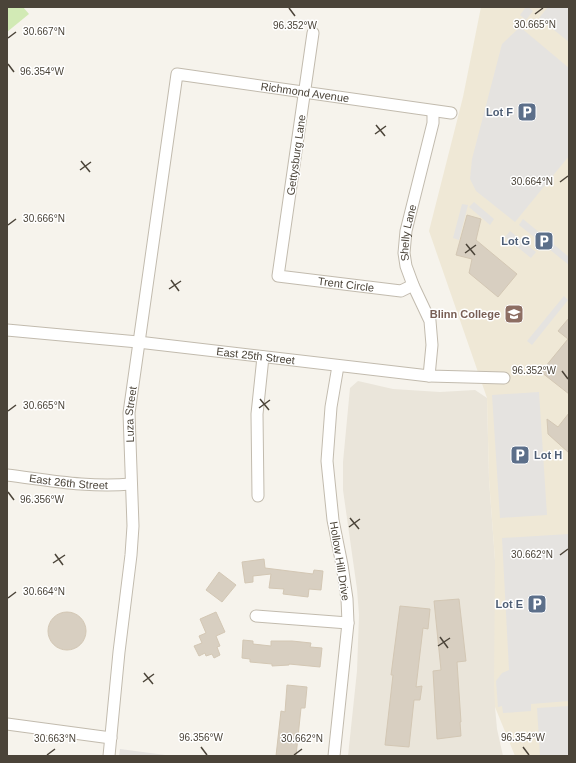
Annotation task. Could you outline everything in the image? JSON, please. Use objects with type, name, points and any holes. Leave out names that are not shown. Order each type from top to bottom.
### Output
[{"type":"street","name":"Gettysburg Lane","points":[[278,276],[313,33]]},
{"type":"street","name":"Richmond Avenue","points":[[177,74],[451,113]]},
{"type":"street","name":"Luza Street","points":[[109,756],[133,526],[129,413],[177,74]]},
{"type":"street","name":"Shelly Lane","points":[[429,376],[432,345],[430,322],[413,285],[406,266],[404,253],[406,231],[433,123],[433,111]]},
{"type":"street","name":"Trent Circle","points":[[278,276],[401,291],[413,285]]},
{"type":"street","name":"East 25th Street","points":[[7,330],[138,342],[429,376],[504,378]]},
{"type":"street","points":[[258,496],[257,414],[264,357]]},
{"type":"street","name":"Hollow Hill Drive","points":[[334,756],[348,623],[346,593],[333,520],[327,461],[331,407],[338,366]]},
{"type":"street","name":"East 26th Street","points":[[7,475],[83,485],[114,486],[131,484]]},
{"type":"street","points":[[256,616],[348,623]]},
{"type":"street","points":[[7,724],[111,738]]},
{"type":"shaded area","name":"Blinn College","points":[[481,7],[569,7],[569,756],[515,756],[495,707],[495,560],[489,479],[487,398],[429,231],[463,97]]},
{"type":"shaded area","points":[[526,7],[533,11],[526,20],[520,15]]},
{"type":"shaded area","points":[[548,7],[569,7],[569,42],[539,18]]},
{"type":"shaded area","name":"Lot F","points":[[520,27],[569,68],[569,156],[515,222],[476,191],[470,179],[472,159],[502,44]]},
{"type":"shaded area","points":[[474,202],[494,219],[490,225],[469,207]]},
{"type":"shaded area","points":[[462,204],[468,205],[459,240],[453,238]]},
{"type":"shaded area","name":"Lot G","points":[[523,219],[569,257],[569,265],[519,225]]},
{"type":"shaded area","name":"Lot G","points":[[510,231],[536,252],[531,258],[505,237]]},
{"type":"shaded area","points":[[564,296],[568,300],[532,345],[527,341]]},
{"type":"shaded area","points":[[358,381],[393,389],[440,392],[475,390],[487,398],[489,479],[495,560],[495,707],[497,729],[503,756],[348,756],[357,671],[359,615],[357,589],[343,490],[343,462],[350,388]]},
{"type":"shaded area","name":"Lot H","points":[[539,392],[547,515],[500,518],[492,395]]},
{"type":"shaded area","name":"Lot E","points":[[569,534],[569,701],[531,704],[531,711],[503,713],[502,706],[498,707],[496,681],[502,673],[509,670],[502,538]]},
{"type":"shaded area","points":[[569,706],[569,756],[540,756],[537,708]]},
{"type":"shaded area","points":[[120,749],[173,756],[119,756]]},
{"type":"green space","points":[[7,7],[23,7],[29,14],[7,32]]},
{"type":"building","points":[[467,215],[481,219],[476,240],[517,274],[498,297],[469,273],[472,259],[456,255]]},
{"type":"building","points":[[569,318],[569,394],[541,372],[568,339],[558,331]]},
{"type":"building","points":[[569,413],[569,453],[548,434],[547,419],[558,427]]},
{"type":"building","points":[[264,559],[265,568],[313,574],[314,570],[323,571],[321,590],[309,589],[308,597],[283,594],[284,589],[269,588],[271,574],[253,576],[253,582],[245,583],[242,562]]},
{"type":"building","points":[[219,572],[236,585],[222,602],[206,590]]},
{"type":"building","points":[[459,599],[466,661],[457,662],[461,736],[437,739],[433,671],[441,670],[434,601]]},
{"type":"building","points":[[400,606],[430,609],[428,629],[423,628],[416,687],[422,686],[420,700],[414,700],[409,747],[385,745],[393,675],[391,675]]},
{"type":"building","points":[[63,612],[71,612],[81,617],[85,624],[85,638],[81,645],[71,650],[63,650],[53,645],[51,642],[48,635],[48,627],[53,617],[56,615]]},
{"type":"building","points":[[216,612],[225,632],[216,636],[220,646],[217,647],[220,655],[214,658],[212,654],[206,656],[205,653],[199,656],[194,646],[202,643],[199,636],[206,633],[200,619]]},
{"type":"building","points":[[243,640],[253,641],[253,644],[271,646],[271,641],[311,643],[310,647],[322,648],[320,667],[289,664],[272,666],[272,664],[250,662],[250,659],[242,658]]},
{"type":"building","points":[[287,685],[307,687],[305,708],[301,708],[296,756],[276,756],[281,711],[285,712]]},
{"type":"place","name":"Lot F","points":[[527,112]]},
{"type":"place","name":"Lot G","points":[[544,241]]},
{"type":"place","name":"Blinn College","points":[[514,314]]},
{"type":"place","name":"Lot H","points":[[520,455]]},
{"type":"place","name":"Lot E","points":[[537,604]]}]
